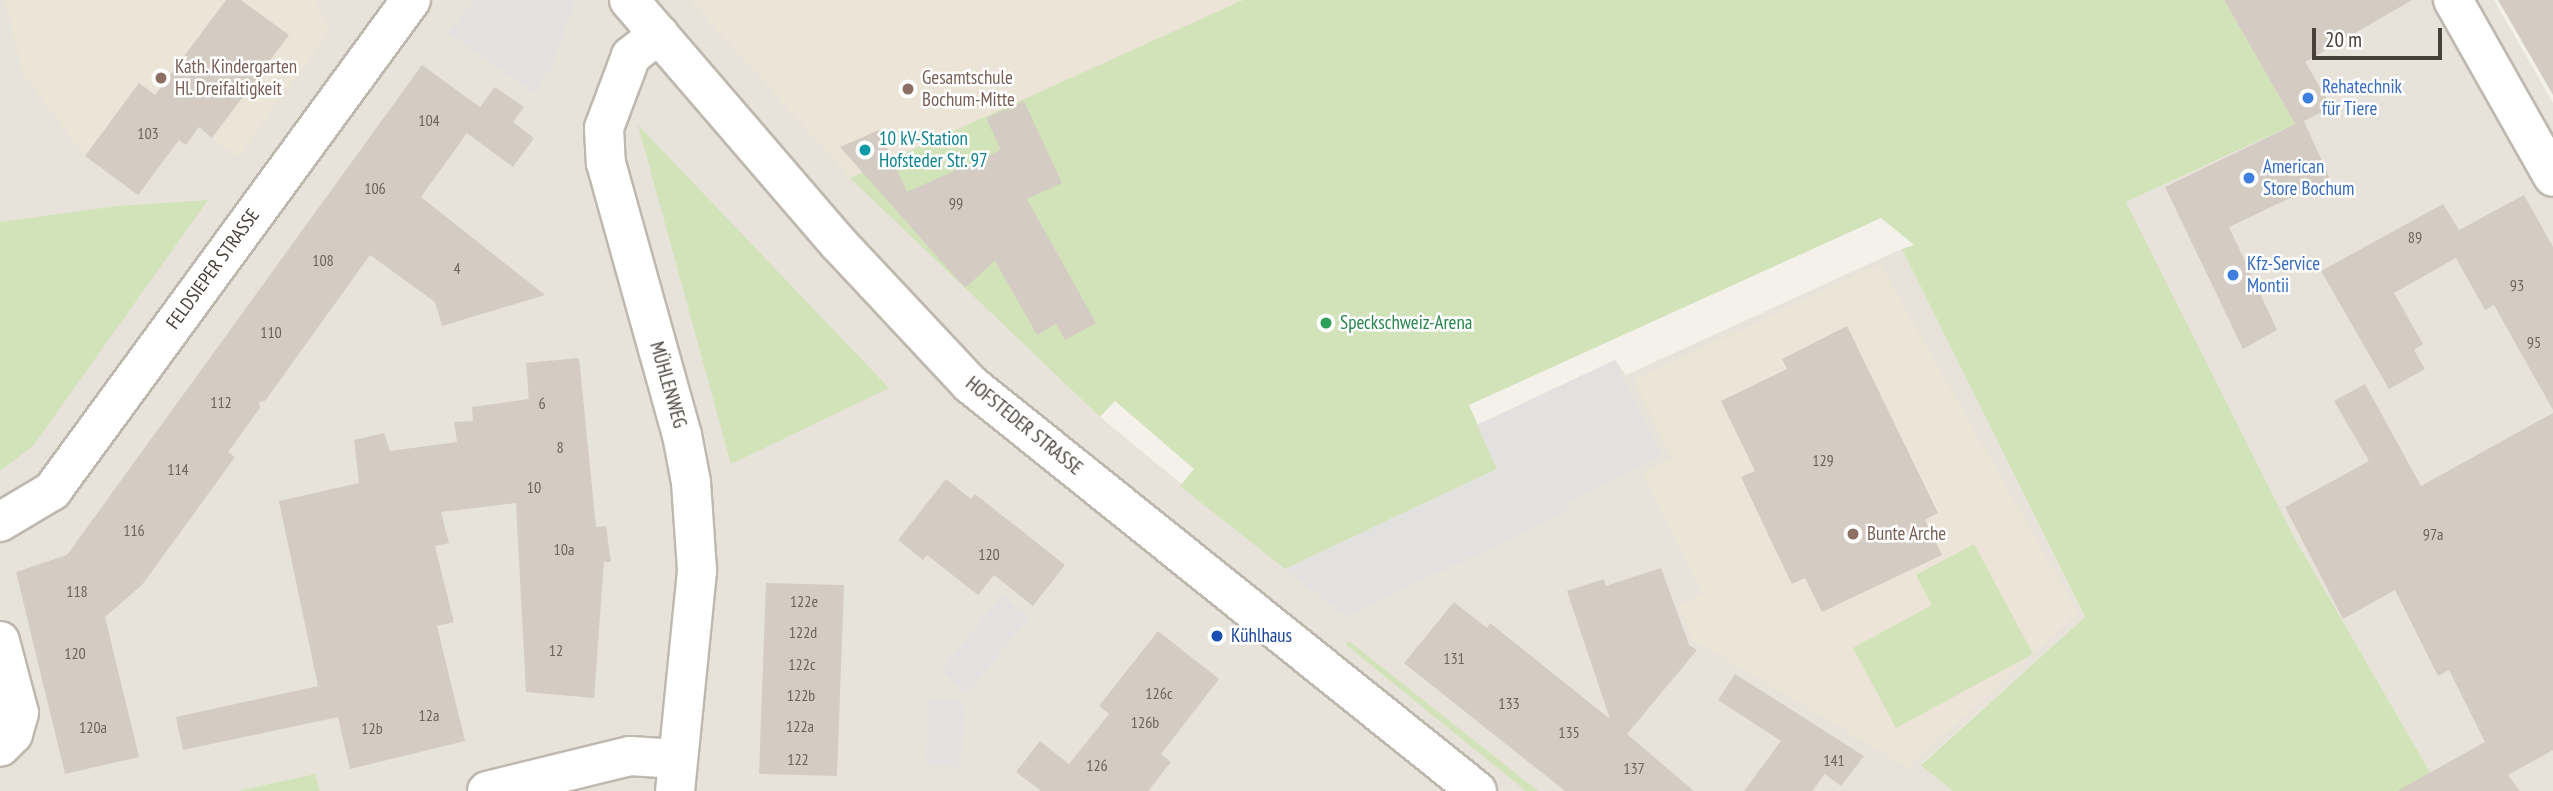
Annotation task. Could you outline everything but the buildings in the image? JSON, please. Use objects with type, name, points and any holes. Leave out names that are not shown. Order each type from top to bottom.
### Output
[{"type":"street","name":"FELDSIEPER STRASSE","points":[[0,522],[52,491],[411,0]]},
{"type":"street","name":"HOFSTEDER STRASSE","points":[[629,0],[839,244],[970,384],[1477,791]]},
{"type":"street","points":[[2453,0],[2553,177]]},
{"type":"street","name":"MÜHLENWEG","points":[[487,791],[630,756],[676,775],[696,571],[691,482],[682,435],[606,163],[604,128],[631,55],[659,34]]},
{"type":"street","points":[[0,641],[19,713],[13,734],[0,747]]},
{"type":"shaded area","points":[[0,0],[1243,0],[851,178],[1100,417],[1285,569],[1497,469],[1477,425],[1615,360],[1626,375],[1902,249],[2085,617],[1921,764],[1953,791],[320,791],[315,774],[237,791],[0,791]]},
{"type":"shaded area","name":"Kath. Kindergarten Hl. Dreifaltigkeit","points":[[5,0],[315,0],[331,29],[238,157],[139,83],[85,156],[23,73]]},
{"type":"shaded area","points":[[474,0],[575,0],[551,68],[533,92],[449,33]]},
{"type":"shaded area","name":"Gesamtschule Bochum-Mitte","points":[[690,0],[1243,0],[850,178]]},
{"type":"shaded area","points":[[2224,0],[2494,0],[2553,103],[2553,791],[2441,791],[2294,537],[2126,202],[2295,124]]},
{"type":"shaded area","name":"Bunte Arche","points":[[1880,264],[2078,613],[1908,768],[1692,639],[1678,605],[1703,594],[1643,474],[1672,459],[1634,380]]},
{"type":"shaded area","points":[[1615,360],[1662,456],[1565,504],[1569,511],[1346,616],[1285,569],[1497,469],[1477,425]]},
{"type":"shaded area","points":[[1002,595],[1029,617],[968,693],[941,671]]},
{"type":"shaded area","points":[[928,701],[963,701],[961,767],[926,766]]},
{"type":"green space","points":[[1243,0],[2224,0],[2295,124],[2126,202],[2294,537],[2441,791],[1953,791],[1921,765],[2085,617],[1902,249],[1914,245],[1881,218],[1469,405],[1497,469],[1285,569],[1180,486],[1194,469],[1115,401],[1100,417],[850,178]]},
{"type":"green space","points":[[638,125],[889,388],[731,464]]},
{"type":"green space","points":[[208,200],[33,446],[0,471],[0,222],[117,206]]},
{"type":"green space","points":[[1974,544],[2033,654],[1896,728],[1853,648],[1932,605],[1916,575]]},
{"type":"green space","points":[[1349,641],[1538,791],[1526,791],[1346,645]]},
{"type":"green space","points":[[315,774],[320,791],[237,791]]},
{"type":"place","name":"Kath. Kindergarten Hl. Dreifaltigkeit","points":[[161,78]]},
{"type":"place","name":"Gesamtschule Bochum-Mitte","points":[[908,89]]},
{"type":"place","name":"Rehatechnik für Tiere","points":[[2308,98]]},
{"type":"place","name":"10 kV-Station Hofsteder Str. 97","points":[[865,150]]},
{"type":"place","name":"American Store Bochum","points":[[2249,178]]},
{"type":"place","name":"Kfz-Service Montii","points":[[2233,275]]},
{"type":"place","name":"Speckschweiz-Arena","points":[[1326,323]]},
{"type":"place","name":"Bunte Arche","points":[[1853,534]]},
{"type":"place","name":"Kühlhaus","points":[[1217,636]]}]
